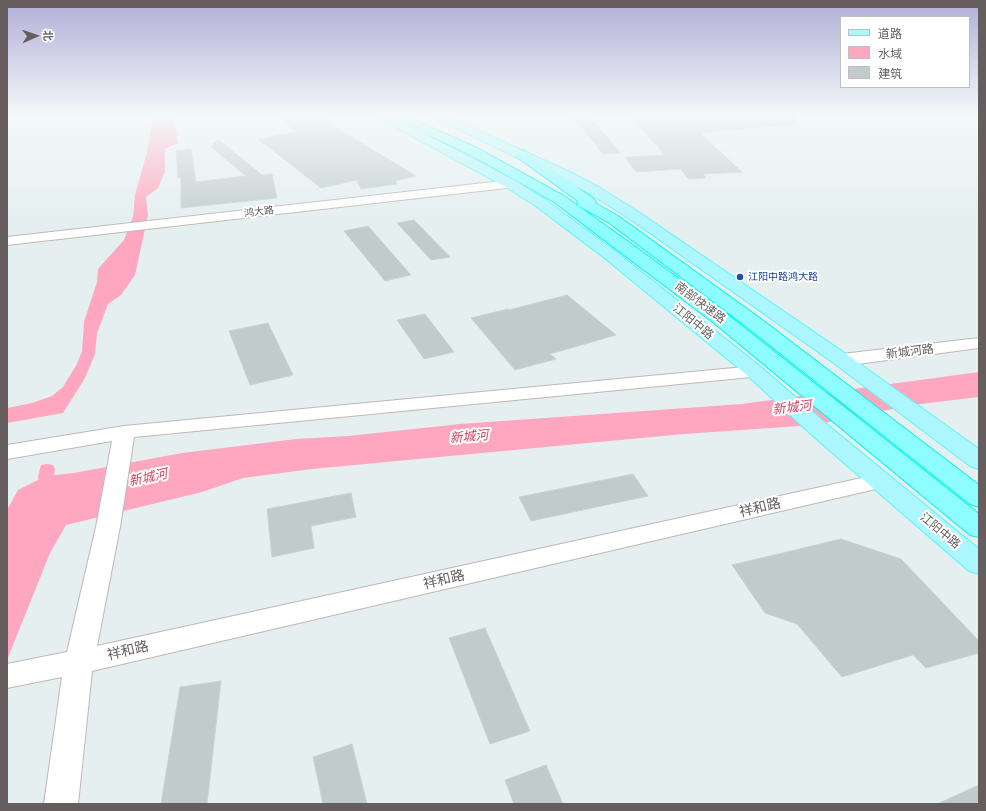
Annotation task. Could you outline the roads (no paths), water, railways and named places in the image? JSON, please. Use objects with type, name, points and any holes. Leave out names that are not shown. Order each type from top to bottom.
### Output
[{"type":"highway","name":"南部快速路","points":[[478,154],[559,199],[631,251],[721,319],[979,528]]},
{"type":"highway","name":"南部快速路","points":[[494,154],[517,165],[613,219],[754,323],[979,498]]},
{"type":"highway","points":[[520,154],[613,219]]},
{"type":"highway","points":[[470,161],[559,199]]},
{"type":"highway","points":[[927,458],[979,492]]},
{"type":"highway","points":[[903,466],[979,536]]},
{"type":"main road","name":"江阳中路","points":[[456,154],[511,184],[542,204],[613,257],[755,372],[821,431],[979,564]]},
{"type":"main road","points":[[520,154],[597,192],[635,216],[842,360],[979,461]]},
{"type":"street","name":"鸿大路","points":[[7,241],[511,184]]},
{"type":"street","name":"新城河路","points":[[842,360],[979,343]]},
{"type":"street","points":[[7,452],[124,432],[755,372]]},
{"type":"street","points":[[61,804],[78,662],[108,527],[124,432]]},
{"type":"street","name":"祥和路","points":[[15,674],[78,662],[880,481]]},
{"type":"water","points":[[146,154],[165,154],[165,171],[158,188],[146,197],[148,215],[135,275],[121,295],[108,304],[97,333],[95,354],[85,378],[63,413],[7,423],[7,408],[32,403],[52,396],[63,387],[77,364],[82,351],[84,322],[97,282],[98,269],[124,240],[133,217],[135,195]]},
{"type":"water","name":"新城河","points":[[979,372],[979,397],[912,405],[814,425],[684,434],[312,469],[243,478],[202,492],[66,525],[50,553],[7,660],[7,510],[18,490],[46,476],[74,473],[182,453],[296,439],[348,436],[460,424],[742,404]]},
{"type":"waterway","points":[[47,469],[46,476],[49,495]]},
{"type":"place","name":"江阳中路鸿大路","points":[[740,277]]}]
